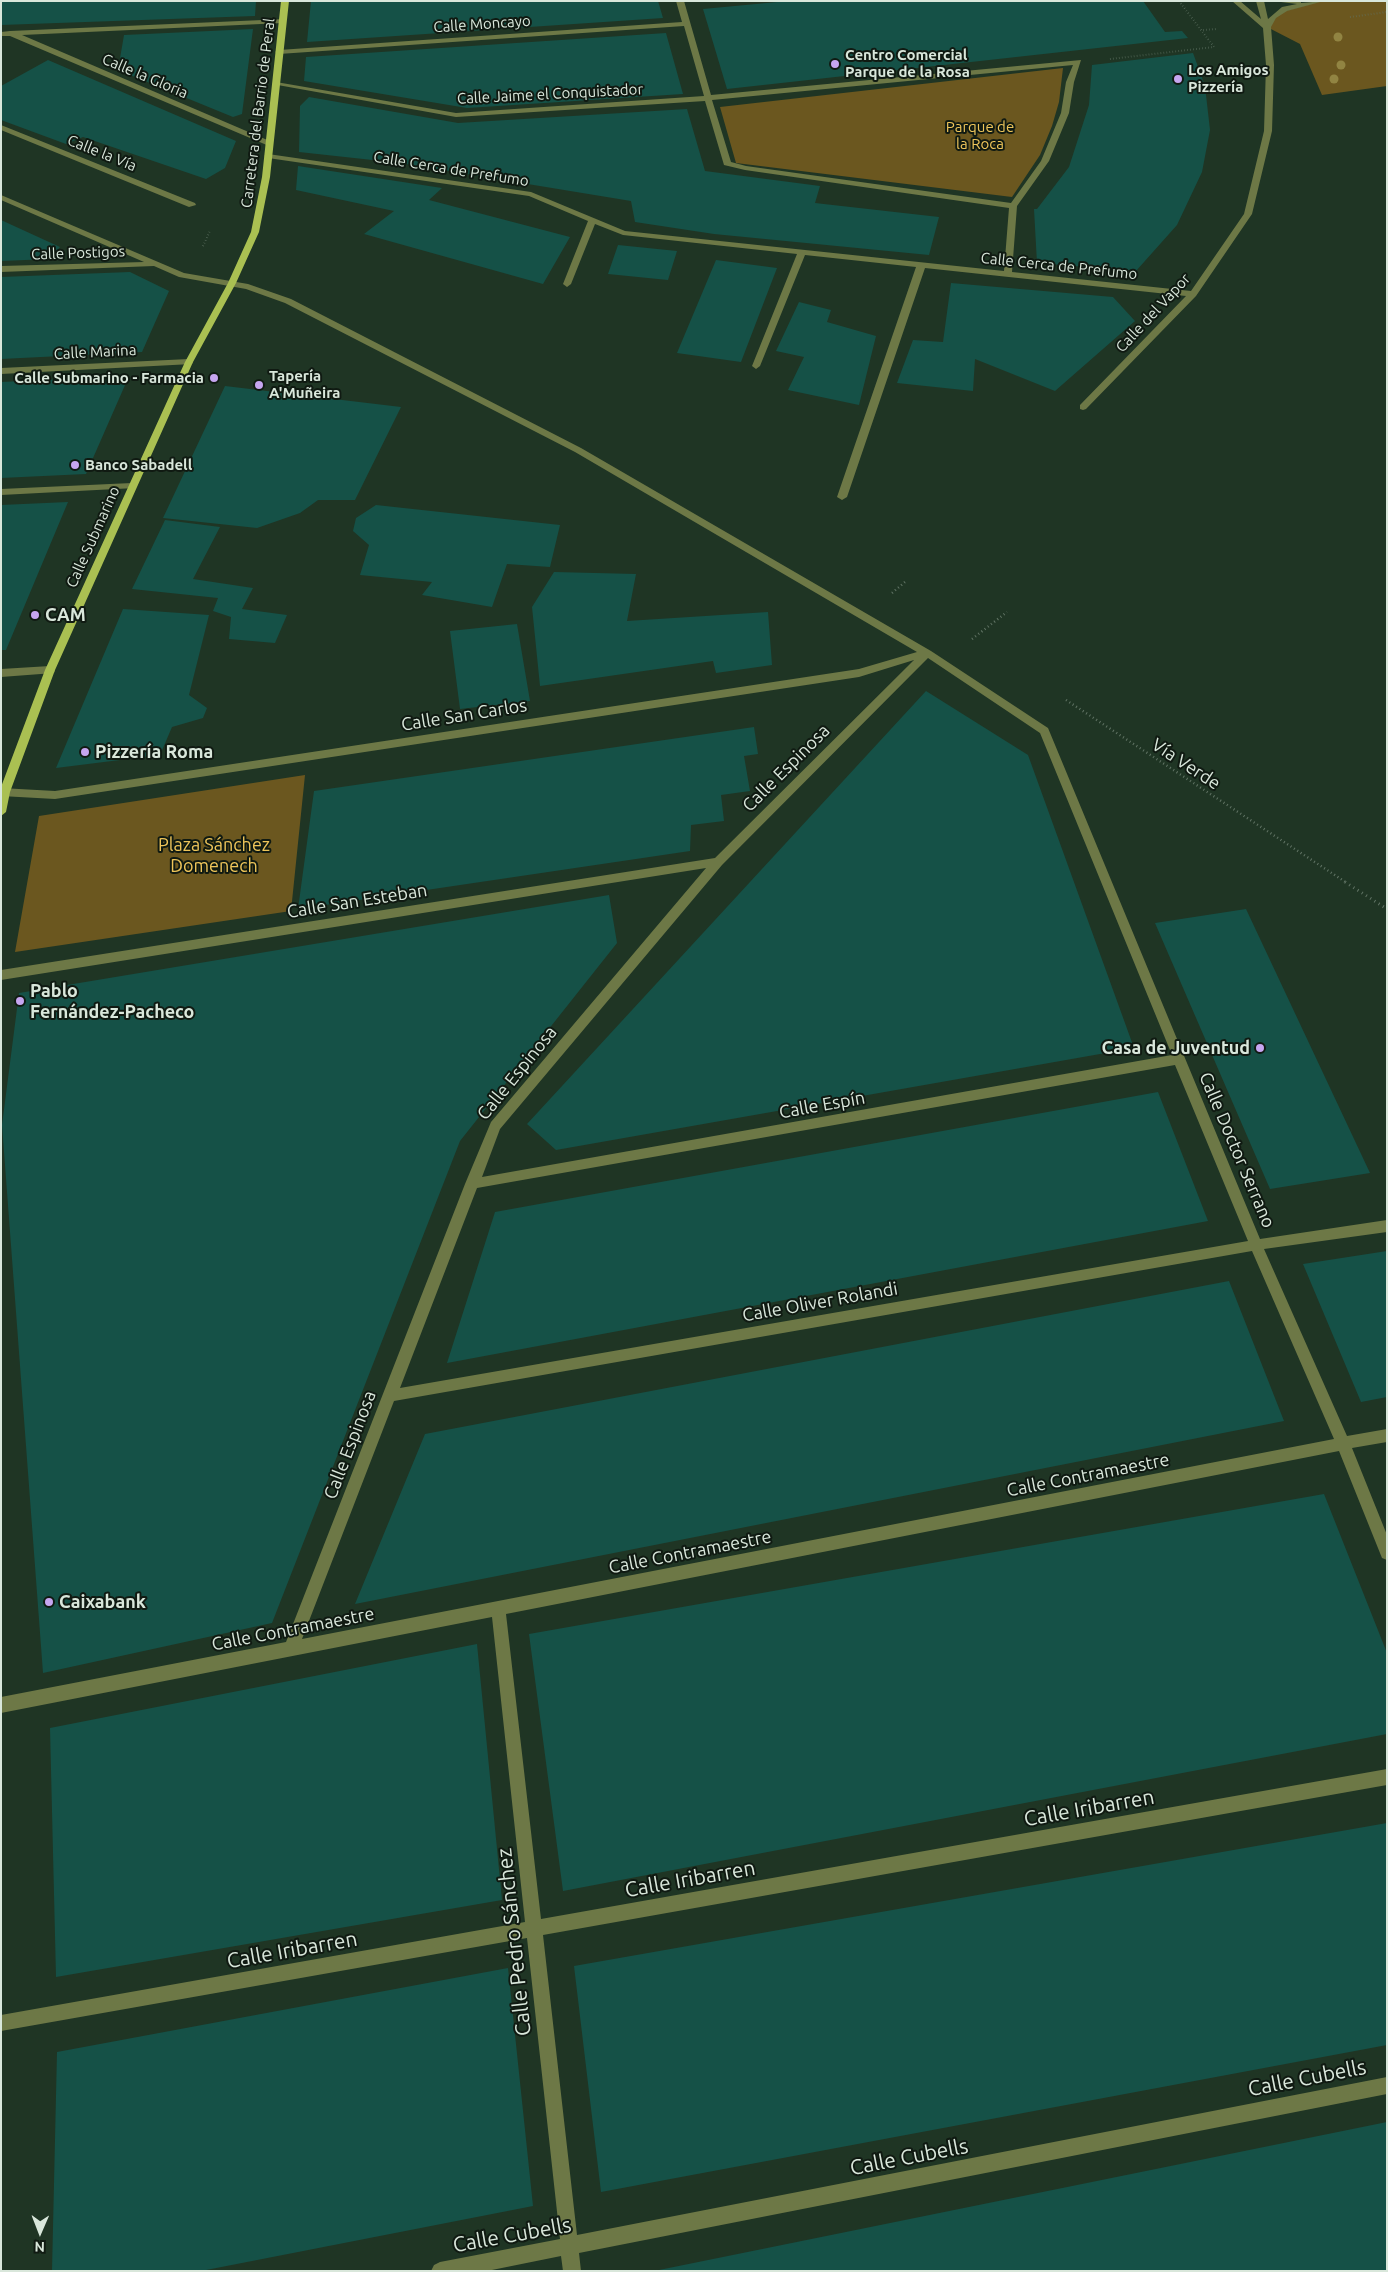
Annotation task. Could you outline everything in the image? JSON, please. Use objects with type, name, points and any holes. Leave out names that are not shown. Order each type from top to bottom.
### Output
[{"type":"main road","name":"Carretera del Barrio de Peral","points":[[232,283],[255,232],[263,200],[285,1]]},
{"type":"main road","name":"Calle Submarino","points":[[1,812],[3,792],[50,670],[189,362],[232,283]]},
{"type":"street","points":[[680,1],[727,163],[745,168],[1013,206]]},
{"type":"street","points":[[1235,1],[1267,27],[1273,17],[1285,9],[1321,1]]},
{"type":"street","name":"Calle del Vapor","points":[[1082,407],[1193,294],[1248,214],[1268,131],[1270,65],[1267,27],[1260,1]]},
{"type":"street","points":[[1276,1],[1325,1]]},
{"type":"street","points":[[1,34],[283,21]]},
{"type":"street","name":"Calle Moncayo","points":[[279,52],[687,24]]},
{"type":"street","name":"Calle la Gloria","points":[[10,33],[269,144]]},
{"type":"street","points":[[1008,274],[1013,206],[1045,161],[1065,113],[1070,82],[1078,62]]},
{"type":"street","name":"Calle Jaime el Conquistador","points":[[276,84],[456,115],[708,98],[1078,62]]},
{"type":"street","name":"Calle la Vía","points":[[1,128],[192,204]]},
{"type":"street","name":"Calle Cerca de Prefumo","points":[[268,156],[531,194],[623,233],[1193,294]]},
{"type":"street","points":[[1,197],[182,275],[232,283],[264,291],[288,301],[578,450],[927,653]]},
{"type":"street","points":[[567,284],[592,220]]},
{"type":"street","points":[[756,366],[802,253]]},
{"type":"street","name":"Calle Postigos","points":[[1,269],[156,264]]},
{"type":"street","points":[[842,497],[921,266]]},
{"type":"street","name":"Calle Marina","points":[[1,371],[189,362]]},
{"type":"street","points":[[1,492],[132,486]]},
{"type":"street","name":"Calle Doctor Serrano","points":[[927,653],[1044,731],[1256,1245],[1343,1444],[1387,1553]]},
{"type":"street","name":"Calle San Carlos","points":[[3,792],[55,795],[859,672],[927,653]]},
{"type":"street","name":"Calle Espinosa","points":[[291,1649],[495,1126],[718,862],[927,653]]},
{"type":"street","points":[[1,673],[50,670]]},
{"type":"street","name":"Calle San Esteban","points":[[1,975],[718,862]]},
{"type":"street","name":"Calle Espín","points":[[471,1184],[1179,1059]]},
{"type":"street","name":"Calle Oliver Rolandi","points":[[389,1396],[1256,1245],[1387,1226]]},
{"type":"street","name":"Calle Contramaestre","points":[[1,1706],[1387,1435]]},
{"type":"street","name":"Calle Pedro Sánchez","points":[[498,1608],[572,2271]]},
{"type":"street","name":"Calle Iribarren","points":[[1,2023],[1387,1776]]},
{"type":"street","name":"Calle Cubells","points":[[440,2271],[570,2247],[1387,2085]]},
{"type":"path","points":[[1078,62],[1214,47],[1203,30],[1179,1]]},
{"type":"path","points":[[980,645],[972,639],[1007,612]]},
{"type":"path","name":"Vía Verde","points":[[1063,698],[1387,909]]},
{"type":"green space","points":[[1321,1],[1387,1],[1387,86],[1322,95],[1300,44],[1267,27],[1278,13]]},
{"type":"green space","name":"Parque de la Roca","points":[[1063,68],[1059,102],[1052,126],[1040,155],[1012,197],[736,163],[720,107]]},
{"type":"green space","name":"Plaza Sánchez Domenech","points":[[305,775],[291,911],[15,952],[39,816]]},
{"type":"building","points":[[1,1],[256,1],[255,16],[1,25]]},
{"type":"building","points":[[311,1],[658,1],[663,18],[307,42]]},
{"type":"building","name":"Centro Comercial Parque de la Rosa","points":[[788,1],[1143,1],[1165,32],[1182,31],[1188,38],[727,89],[703,9]]},
{"type":"building","points":[[253,29],[242,114],[233,117],[118,70],[124,35]]},
{"type":"building","points":[[666,33],[683,94],[467,108],[304,81],[306,57]]},
{"type":"building","points":[[1193,53],[1205,86],[1210,130],[1202,172],[1177,225],[1136,271],[1037,263],[1034,209],[1037,209],[1069,167],[1089,105],[1092,65]]},
{"type":"building","points":[[48,60],[236,141],[225,168],[206,179],[83,137],[66,144],[1,120],[1,86]]},
{"type":"building","points":[[309,97],[458,123],[687,109],[705,171],[820,186],[815,203],[939,217],[929,255],[714,234],[635,222],[631,201],[400,163],[299,152],[300,106]]},
{"type":"building","points":[[298,166],[442,188],[429,200],[570,237],[543,284],[364,234],[394,211],[296,190]]},
{"type":"building","points":[[1,220],[60,247],[50,259],[1,261]]},
{"type":"building","points":[[618,245],[677,251],[668,280],[608,274]]},
{"type":"building","points":[[716,260],[777,268],[741,362],[677,353]]},
{"type":"building","points":[[130,272],[169,291],[142,352],[1,359],[1,277]]},
{"type":"building","points":[[951,283],[1113,297],[1135,321],[1055,391],[975,359],[973,391],[897,383],[913,340],[943,342]]},
{"type":"building","points":[[799,302],[831,310],[827,322],[876,336],[859,405],[788,390],[804,357],[776,351]]},
{"type":"building","points":[[129,376],[86,474],[1,478],[1,382]]},
{"type":"building","points":[[225,386],[401,407],[355,500],[318,500],[300,513],[257,528],[163,518]]},
{"type":"building","points":[[68,502],[6,650],[1,650],[1,505]]},
{"type":"building","points":[[376,505],[560,525],[550,567],[507,564],[492,607],[422,595],[432,582],[360,575],[369,545],[353,531],[356,518]]},
{"type":"building","points":[[165,520],[220,527],[193,579],[253,588],[242,609],[287,615],[275,643],[229,639],[231,617],[213,611],[218,598],[132,589]]},
{"type":"building","points":[[554,572],[636,574],[627,621],[768,612],[772,665],[716,673],[713,661],[540,686],[532,607]]},
{"type":"building","points":[[123,609],[209,615],[189,695],[207,708],[203,718],[172,727],[160,755],[56,768]]},
{"type":"building","points":[[517,624],[530,701],[460,709],[450,631]]},
{"type":"building","points":[[926,691],[1028,755],[1134,1048],[556,1150],[527,1124]]},
{"type":"building","points":[[754,727],[758,754],[744,756],[750,791],[721,795],[724,821],[691,825],[690,851],[298,909],[314,791]]},
{"type":"building","points":[[609,895],[617,943],[460,1141],[272,1623],[43,1673],[2,1125],[19,993]]},
{"type":"building","name":"Casa de Juventud","points":[[1246,909],[1370,1173],[1270,1189],[1155,923]]},
{"type":"building","points":[[1158,1092],[1208,1221],[447,1363],[495,1212]]},
{"type":"building","points":[[1387,1251],[1387,1397],[1361,1402],[1303,1264]]},
{"type":"building","points":[[1229,1281],[1284,1421],[355,1604],[425,1434]]},
{"type":"building","points":[[1324,1494],[1387,1653],[1387,1734],[563,1891],[529,1634]]},
{"type":"building","points":[[477,1644],[502,1900],[56,1977],[50,1728]]},
{"type":"building","points":[[1387,1823],[1387,2045],[601,2192],[574,1966]]},
{"type":"building","points":[[508,1968],[533,2206],[201,2271],[52,2271],[57,2052]]},
{"type":"building","points":[[1387,2122],[1387,2271],[659,2271],[659,2270]]},
{"type":"place","name":"Centro Comercial Parque de la Rosa","points":[[835,64]]},
{"type":"place","name":"Los Amigos Pizzería","points":[[1178,79]]},
{"type":"place","name":"Calle Submarino - Farmacia","points":[[214,378]]},
{"type":"place","name":"Tapería A'Muñeira","points":[[259,385]]},
{"type":"place","name":"Banco Sabadell","points":[[75,465]]},
{"type":"place","name":"CAM","points":[[35,615]]},
{"type":"place","name":"Pizzería Roma","points":[[85,752]]},
{"type":"place","name":"Pablo Fernández-Pacheco","points":[[20,1001]]},
{"type":"place","name":"Casa de Juventud","points":[[1260,1048]]},
{"type":"place","name":"Caixabank","points":[[49,1602]]}]
